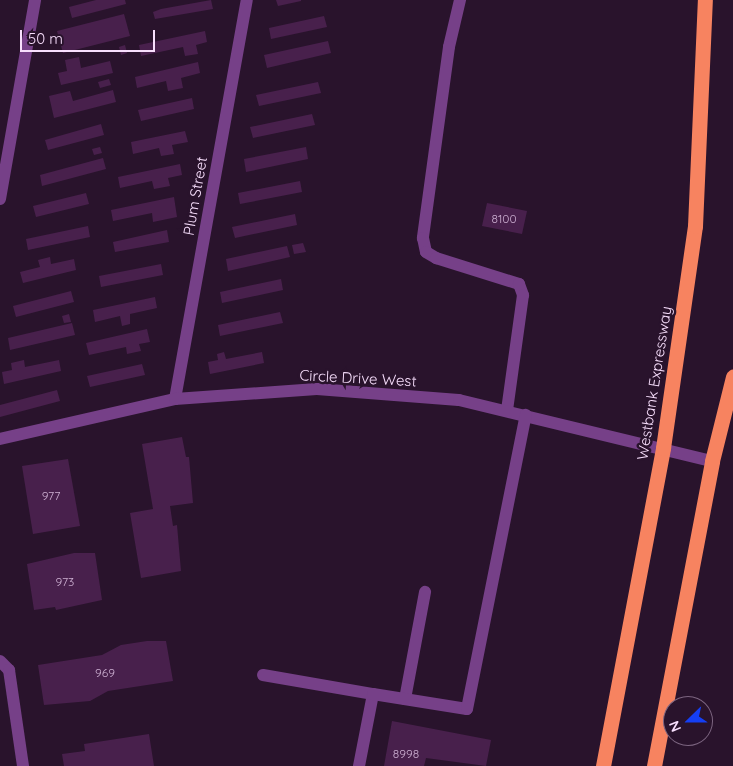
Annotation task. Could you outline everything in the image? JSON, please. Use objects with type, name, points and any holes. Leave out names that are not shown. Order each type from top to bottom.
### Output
[{"type":"highway","name":"Westbank Expressway","points":[[603,766],[663,448],[695,226],[705,0]]},
{"type":"highway","points":[[654,766],[712,461],[733,377]]},
{"type":"street","points":[[0,198],[35,0]]},
{"type":"street","name":"Plum Street","points":[[175,399],[247,0]]},
{"type":"street","points":[[460,0],[449,47],[423,238],[426,252],[436,258],[520,284],[523,295],[507,411]]},
{"type":"street","name":"Circle Drive West","points":[[0,439],[175,399],[317,389],[459,400],[712,461]]},
{"type":"street","points":[[263,675],[467,709],[526,415]]},
{"type":"street","points":[[405,699],[425,592]]},
{"type":"street","points":[[0,661],[9,670],[23,766]]},
{"type":"street","points":[[359,766],[373,694]]},
{"type":"building","points":[[96,0],[125,0],[126,4],[72,18],[69,7]]},
{"type":"building","points":[[211,0],[213,9],[155,19],[153,12],[161,9]]},
{"type":"building","points":[[276,0],[301,0],[301,1],[278,6]]},
{"type":"building","points":[[124,14],[130,36],[63,53],[57,31]]},
{"type":"building","points":[[324,16],[327,27],[271,39],[269,28]]},
{"type":"building","points":[[205,31],[207,42],[196,45],[198,54],[185,56],[183,47],[141,56],[139,45]]},
{"type":"building","points":[[328,41],[331,53],[267,68],[264,55]]},
{"type":"building","points":[[125,45],[127,53],[121,55],[119,47]]},
{"type":"building","points":[[79,57],[81,68],[110,61],[113,73],[61,85],[58,73],[67,71],[65,60]]},
{"type":"building","points":[[198,62],[200,73],[181,78],[183,88],[168,91],[166,81],[137,88],[135,77]]},
{"type":"building","points":[[109,79],[111,85],[100,88],[98,82]]},
{"type":"building","points":[[318,82],[321,93],[259,106],[256,95]]},
{"type":"building","points":[[113,90],[116,102],[54,118],[49,96],[70,91],[73,101]]},
{"type":"building","points":[[192,98],[194,109],[141,121],[138,110]]},
{"type":"building","points":[[312,114],[315,125],[253,138],[250,127]]},
{"type":"building","points":[[101,124],[104,135],[48,150],[45,140]]},
{"type":"building","points":[[185,131],[188,142],[172,145],[174,154],[161,156],[159,148],[133,154],[131,142]]},
{"type":"building","points":[[100,147],[102,153],[94,155],[92,149]]},
{"type":"building","points":[[306,147],[308,159],[246,172],[244,159]]},
{"type":"building","points":[[103,158],[106,169],[42,186],[40,175]]},
{"type":"building","points":[[180,164],[182,175],[168,178],[170,186],[154,189],[152,181],[120,188],[118,177]]},
{"type":"building","points":[[300,181],[302,192],[240,204],[238,193]]},
{"type":"building","points":[[86,193],[89,204],[36,217],[33,206]]},
{"type":"building","points":[[174,197],[177,217],[153,222],[152,213],[113,221],[111,210]]},
{"type":"building","points":[[487,203],[527,211],[522,234],[482,226]]},
{"type":"building","points":[[295,214],[297,225],[235,238],[232,227]]},
{"type":"building","points":[[88,226],[90,237],[28,250],[26,239]]},
{"type":"building","points":[[167,230],[169,242],[115,252],[113,242]]},
{"type":"building","points":[[303,243],[306,252],[294,254],[292,245]]},
{"type":"building","points":[[287,246],[290,257],[228,271],[226,259]]},
{"type":"building","points":[[50,257],[51,264],[74,259],[76,270],[23,283],[20,272],[40,267],[38,260]]},
{"type":"building","points":[[161,264],[163,275],[101,287],[99,276]]},
{"type":"building","points":[[281,279],[283,290],[222,303],[220,292]]},
{"type":"building","points":[[71,291],[74,302],[16,317],[13,306]]},
{"type":"building","points":[[155,297],[157,308],[130,314],[130,324],[122,326],[120,316],[95,322],[93,310]]},
{"type":"building","points":[[280,312],[283,323],[220,336],[218,325]]},
{"type":"building","points":[[69,314],[71,322],[64,323],[62,316]]},
{"type":"building","points":[[72,323],[75,335],[10,350],[8,338]]},
{"type":"building","points":[[147,329],[150,342],[139,344],[141,351],[127,354],[126,347],[89,355],[86,343]]},
{"type":"building","points":[[224,352],[226,359],[262,352],[264,363],[210,374],[208,362],[218,360],[217,354]]},
{"type":"building","points":[[24,360],[25,367],[59,360],[61,371],[4,384],[2,372],[12,370],[11,363]]},
{"type":"building","points":[[142,364],[145,375],[90,387],[87,376]]},
{"type":"building","points":[[57,390],[60,401],[0,417],[0,405]]},
{"type":"building","points":[[182,437],[186,457],[189,457],[193,503],[170,506],[173,526],[177,525],[181,571],[141,578],[130,513],[153,509],[142,444]]},
{"type":"building","points":[[68,459],[80,526],[33,534],[22,466]]},
{"type":"building","points":[[74,553],[95,553],[102,600],[56,610],[55,607],[34,610],[27,564]]},
{"type":"building","points":[[147,641],[166,641],[173,681],[108,691],[90,701],[44,705],[38,665],[102,655],[121,645]]},
{"type":"building","points":[[392,721],[491,740],[486,766],[426,758],[424,766],[384,766]]},
{"type":"building","points":[[149,734],[154,766],[64,766],[62,754],[85,751],[84,744]]}]
